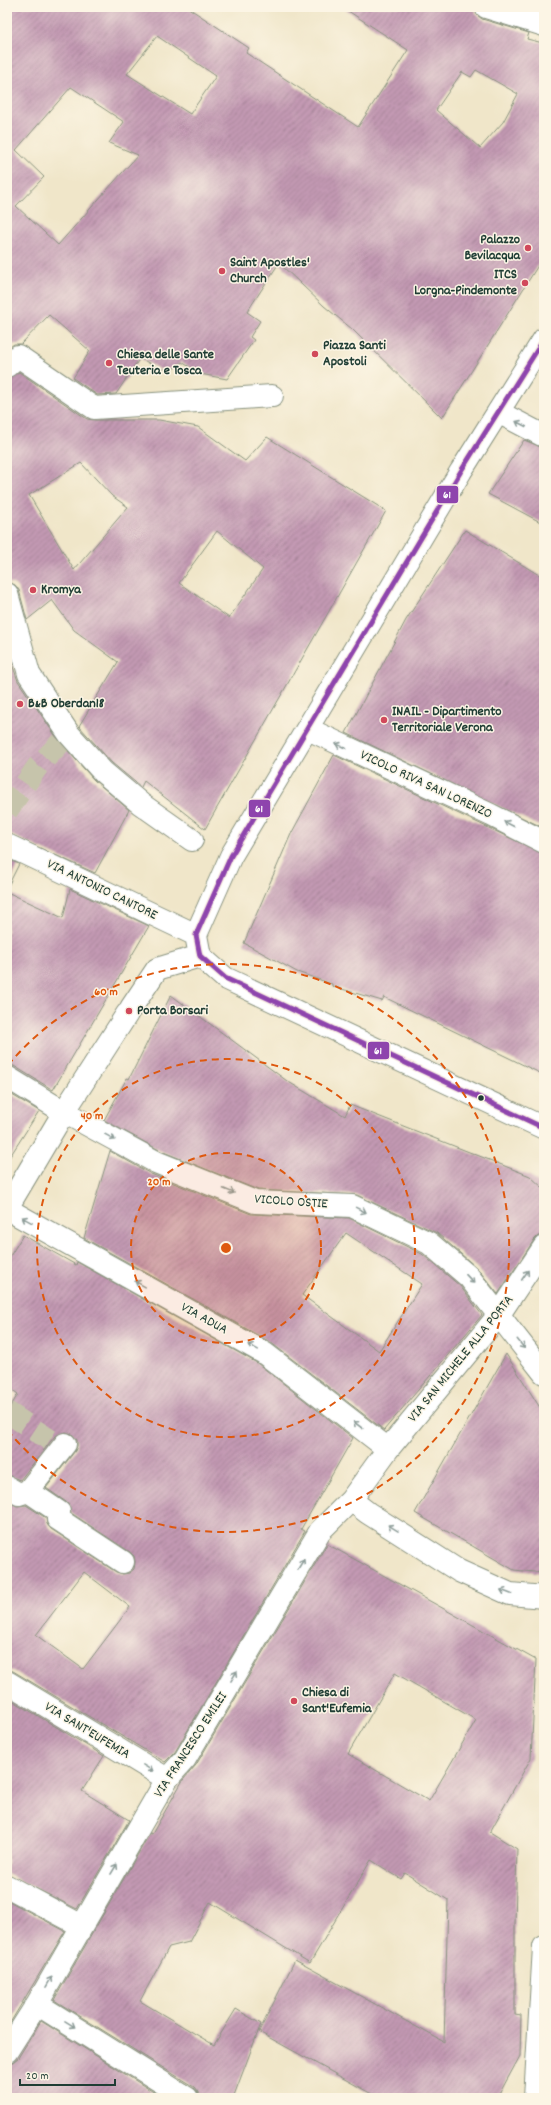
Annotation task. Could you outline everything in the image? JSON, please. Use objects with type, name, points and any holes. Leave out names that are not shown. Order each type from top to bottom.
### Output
[{"type":"street","points":[[486,7],[544,25]]},
{"type":"street","points":[[7,1209],[64,1112],[157,969],[198,946],[231,856],[498,412],[544,339]]},
{"type":"street","points":[[7,366],[18,356],[94,408],[272,396]]},
{"type":"street","points":[[498,412],[544,436]]},
{"type":"street","points":[[7,594],[29,674],[69,734],[103,772],[141,804],[192,840]]},
{"type":"street","name":"VICOLO RIVA SAN LORENZO","points":[[308,729],[491,815],[544,842]]},
{"type":"street","name":"VIA ANTONIO CANTORE","points":[[7,845],[198,946],[225,978],[541,1120]]},
{"type":"street","name":"VICOLO OSTIE","points":[[7,1077],[64,1112],[156,1162],[255,1202],[352,1206],[429,1243],[469,1277],[544,1373]]},
{"type":"street","name":"VIA ADUA","points":[[7,1209],[264,1353],[388,1449]]},
{"type":"street","name":"VIA SAN MICHELE ALLA PORTA","points":[[388,1449],[498,1316],[544,1247]]},
{"type":"street","points":[[7,1487],[19,1494],[28,1491],[58,1444]]},
{"type":"street","name":"VIA FRANCESCO EMILEI","points":[[7,2051],[37,2004],[167,1779],[185,1759],[320,1531],[351,1500],[388,1449]]},
{"type":"street","points":[[28,1491],[59,1512],[58,1519],[123,1562]]},
{"type":"street","points":[[351,1500],[368,1513],[459,1571],[510,1594],[544,1597]]},
{"type":"street","name":"VIA SANT'EUFEMIA","points":[[7,1682],[167,1779]]},
{"type":"street","points":[[7,1886],[82,1926]]},
{"type":"street","points":[[538,2096],[544,1947]]},
{"type":"street","points":[[37,2004],[187,2098]]},
{"type":"building","points":[[7,7],[187,7],[249,48],[246,53],[358,127],[408,50],[342,7],[474,7],[477,15],[482,19],[529,33],[527,39],[543,43],[544,41],[544,256],[442,418],[352,329],[324,306],[279,263],[247,312],[260,321],[250,337],[254,340],[227,379],[200,374],[182,362],[173,369],[159,369],[140,358],[116,394],[97,395],[73,378],[90,351],[49,315],[21,344],[14,344],[7,349]],"holes":[[[157,36],[216,76],[190,114],[127,74]],[[476,70],[518,94],[503,122],[480,148],[436,110],[462,72],[471,77]],[[71,87],[124,122],[109,143],[138,155],[58,245],[16,206],[44,177],[16,150]]]},
{"type":"building","points":[[19,372],[87,419],[159,420],[198,427],[245,461],[267,437],[386,511],[205,829],[144,781],[141,787],[112,763],[79,726],[118,662],[74,630],[52,600],[27,620],[19,590],[15,585],[7,582],[7,378]],"holes":[[[81,463],[112,496],[128,507],[74,570],[29,495]],[[217,531],[263,569],[229,618],[179,583]]]},
{"type":"building","points":[[524,440],[544,448],[544,524],[488,494]]},
{"type":"building","points":[[465,530],[544,578],[544,828],[346,733],[406,620]]},
{"type":"building","points":[[7,650],[18,681],[59,741],[94,780],[129,810],[95,873],[7,833]]},
{"type":"building","points":[[334,755],[544,854],[544,1075],[384,997],[382,1001],[332,986],[332,984],[297,972],[244,943],[291,834]]},
{"type":"building","points":[[7,859],[19,864],[7,888]]},
{"type":"building","points":[[70,889],[149,926],[53,1090],[14,1066],[7,1065],[7,892],[63,918]]},
{"type":"building","points":[[171,995],[287,1081],[345,1116],[350,1105],[530,1176],[544,1189],[544,1235],[538,1236],[534,1240],[498,1294],[477,1268],[437,1233],[357,1195],[258,1190],[161,1151],[104,1120],[127,1078],[129,1079]]},
{"type":"building","points":[[7,1092],[39,1111],[7,1161]]},
{"type":"building","points":[[110,1151],[151,1174],[251,1214],[349,1218],[422,1254],[460,1286],[482,1315],[384,1430],[270,1342],[84,1238]],"holes":[[[346,1233],[422,1284],[379,1351],[302,1295]]]},
{"type":"building","points":[[23,1235],[76,1265],[77,1262],[257,1363],[353,1438],[301,1529],[305,1531],[175,1752],[165,1762],[13,1671],[7,1670],[7,1501],[17,1506],[26,1505],[46,1518],[47,1524],[51,1529],[116,1572],[123,1574],[129,1573],[134,1569],[135,1562],[134,1556],[130,1552],[71,1513],[70,1507],[66,1502],[46,1488],[75,1451],[77,1440],[72,1434],[66,1432],[55,1436],[20,1480],[7,1475],[7,1413],[18,1394],[7,1386],[7,1261]],"holes":[[[84,1572],[130,1607],[83,1669],[36,1635]]]},
{"type":"building","points":[[506,1354],[544,1414],[544,1573],[514,1570],[415,1513]]},
{"type":"building","points":[[327,1544],[536,1660],[531,1758],[490,1832],[517,1849],[515,2014],[521,2015],[520,2056],[497,2098],[379,2098],[259,2032],[295,1960],[444,2042],[448,1900],[405,1873],[401,1879],[371,1860],[310,1963],[210,1902],[189,1942],[169,1947],[140,2001],[214,2045],[236,2009],[261,2024],[233,2098],[199,2098],[198,2092],[194,2087],[54,2000],[150,1833],[152,1834],[183,1780],[196,1765]],"holes":[[[395,1673],[476,1720],[429,1801],[348,1754]]]},
{"type":"building","points":[[7,1697],[104,1756],[82,1791],[129,1820],[77,1909],[7,1874]]},
{"type":"building","points":[[7,1900],[65,1931],[7,2028]]},
{"type":"building","points":[[41,2021],[163,2098],[7,2098],[7,2063],[13,2062],[18,2058]]},
{"type":"tunnel","points":[[7,811],[38,766],[69,734]]},
{"type":"tunnel","points":[[7,1412],[50,1440]]},
{"type":"transit line","name":"61","points":[[544,339],[461,471],[231,856],[196,935],[200,956],[225,978],[544,1128]]},
{"type":"place","name":"Palazzo Bevilacqua","points":[[528,248]]},
{"type":"place","name":"Saint Apostles' Church","points":[[222,271]]},
{"type":"place","name":"ITCS Lorgna-Pindemonte","points":[[525,283]]},
{"type":"place","name":"Piazza Santi Apostoli","points":[[315,354]]},
{"type":"place","name":"Chiesa delle Sante Teuteria e Tosca","points":[[109,363]]},
{"type":"place","name":"Kromya","points":[[33,590]]},
{"type":"place","name":"B&B Oberdan18","points":[[20,704]]},
{"type":"place","name":"INAIL - Dipartimento Territoriale Verona","points":[[384,720]]},
{"type":"place","name":"Porta Borsari","points":[[129,1011]]},
{"type":"place","name":"Chiesa di Sant'Eufemia","points":[[294,1701]]}]
